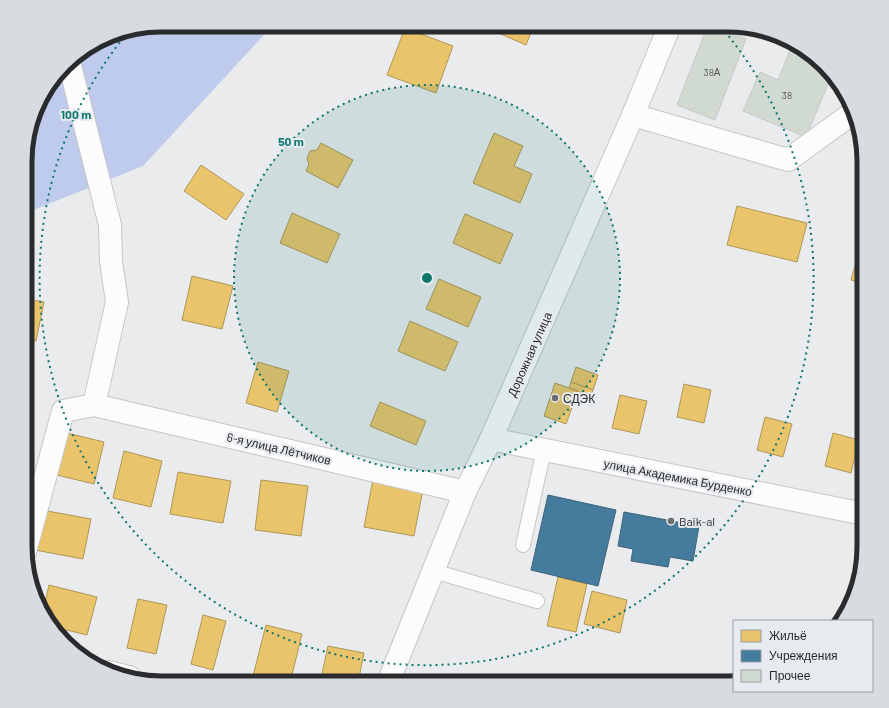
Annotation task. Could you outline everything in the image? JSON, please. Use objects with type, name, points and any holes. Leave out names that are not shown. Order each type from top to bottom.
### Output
[{"type":"street","name":"Дорожная улица","points":[[391,676],[465,492],[491,440],[633,115],[667,32]]},
{"type":"street","points":[[32,526],[63,411],[94,404],[117,302],[110,261],[110,225],[71,69]]},
{"type":"street","points":[[633,115],[788,160],[849,116]]},
{"type":"street","name":"6-я улица Лётчиков","points":[[94,404],[465,492]]},
{"type":"street","name":"улица Академика Бурденко","points":[[491,440],[857,513]]},
{"type":"lane","points":[[524,545],[544,450]]},
{"type":"lane","points":[[433,571],[537,601]]},
{"type":"shaded area","points":[[152,32],[267,32],[143,166],[32,211],[32,161],[36,127],[49,96],[64,76],[82,59],[96,49],[127,36],[136,34]]},
{"type":"building: Жильё","points":[[403,32],[416,32],[453,46],[436,93],[387,75]]},
{"type":"building: Жильё","points":[[496,32],[531,32],[526,45]]},
{"type":"building: Жильё","points":[[494,133],[523,146],[514,166],[532,174],[520,203],[473,183]]},
{"type":"building: Жильё","points":[[321,143],[353,160],[338,188],[306,171],[309,164],[307,158],[310,151],[317,150]]},
{"type":"building: Жильё","points":[[201,165],[244,194],[226,220],[184,191]]},
{"type":"building: Жильё","points":[[737,206],[807,223],[797,262],[727,245]]},
{"type":"building: Жильё","points":[[292,213],[340,234],[327,263],[280,243]]},
{"type":"building: Жильё","points":[[465,214],[513,234],[500,264],[453,243]]},
{"type":"building: Жильё","points":[[857,259],[857,282],[851,280]]},
{"type":"building: Жильё","points":[[192,276],[233,286],[222,329],[182,320]]},
{"type":"building: Жильё","points":[[439,279],[481,297],[468,327],[426,309]]},
{"type":"building: Жильё","points":[[32,300],[44,302],[36,341],[32,341]]},
{"type":"building: Жильё","points":[[410,321],[458,342],[445,371],[398,351]]},
{"type":"building: Жильё","points":[[258,362],[289,371],[277,412],[246,403]]},
{"type":"building: Жильё","points":[[576,367],[598,375],[593,390],[571,382]]},
{"type":"building: Жильё","points":[[571,382],[593,390],[588,402],[575,398],[578,391],[569,388]]},
{"type":"building: Жильё","points":[[555,383],[578,391],[566,424],[544,416]]},
{"type":"building: Жильё","points":[[684,384],[711,390],[704,423],[677,417]]},
{"type":"building: Жильё","points":[[620,395],[647,401],[639,434],[612,428]]},
{"type":"building: Жильё","points":[[380,402],[426,421],[416,445],[370,426]]},
{"type":"building: Жильё","points":[[765,417],[792,424],[783,457],[757,450]]},
{"type":"building: Жильё","points":[[67,433],[104,442],[94,484],[57,475]]},
{"type":"building: Жильё","points":[[833,433],[857,439],[857,448],[851,473],[825,466]]},
{"type":"building: Жильё","points":[[124,451],[162,461],[151,507],[113,498]]},
{"type":"building: Жильё","points":[[178,472],[231,481],[223,523],[170,514]]},
{"type":"building: Жильё","points":[[373,479],[423,489],[414,536],[364,527]]},
{"type":"building: Жильё","points":[[261,480],[308,486],[301,536],[255,530]]},
{"type":"building: Жильё","points":[[42,510],[91,519],[83,559],[35,550]]},
{"type":"building: Жильё","points":[[558,577],[587,584],[576,632],[547,626]]},
{"type":"building: Жильё","points":[[49,585],[97,597],[87,635],[61,629],[45,604]]},
{"type":"building: Жильё","points":[[592,591],[627,600],[620,633],[584,624]]},
{"type":"building: Жильё","points":[[138,599],[167,605],[156,654],[127,648]]},
{"type":"building: Жильё","points":[[203,615],[226,621],[213,670],[191,664]]},
{"type":"building: Жильё","points":[[266,625],[302,634],[292,676],[253,676]]},
{"type":"building: Жильё","points":[[328,646],[364,653],[359,676],[322,676]]},
{"type":"building: Учреждения","points":[[548,495],[616,510],[598,586],[531,570]]},
{"type":"building: Учреждения","points":[[624,512],[699,526],[693,561],[670,557],[668,567],[631,561],[633,549],[618,546]]},
{"type":"building: Прочее","points":[[705,32],[729,32],[746,39],[715,120],[677,105]]},
{"type":"building: Прочее","points":[[791,48],[813,64],[829,81],[806,137],[743,111],[760,72],[778,80]]},
{"type":"place","name":"СДЭК","points":[[555,398]]},
{"type":"place","name":"Baik-al","points":[[671,521]]}]
